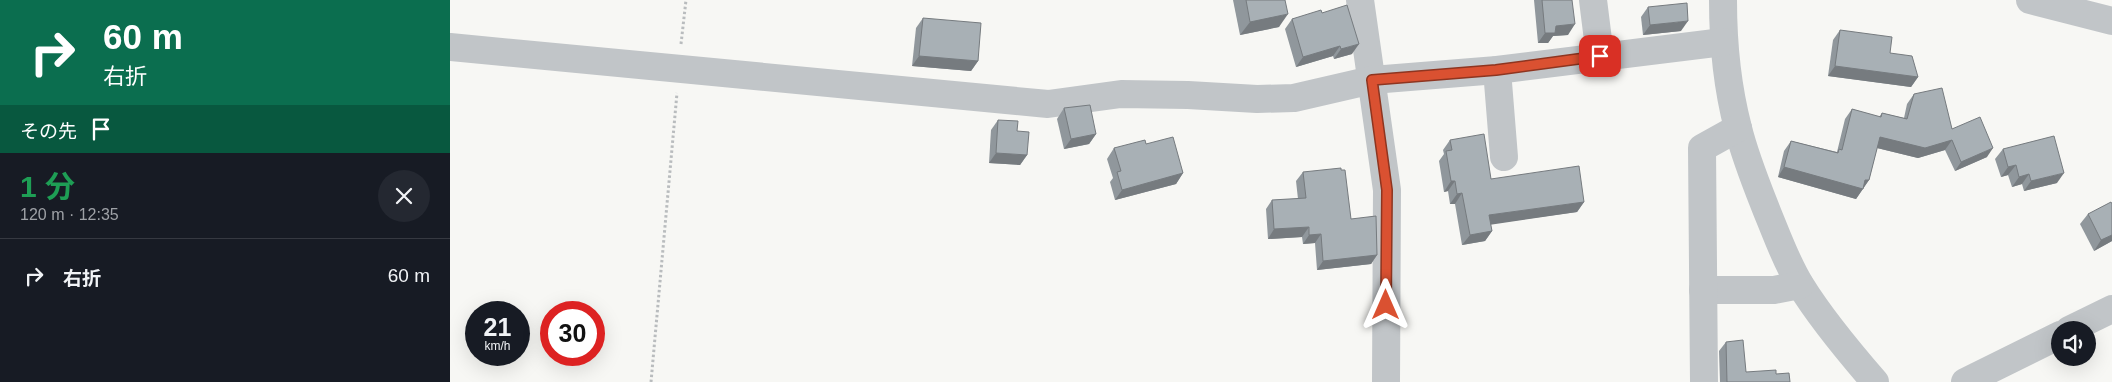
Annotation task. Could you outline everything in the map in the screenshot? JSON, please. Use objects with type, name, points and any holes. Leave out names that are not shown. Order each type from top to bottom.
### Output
[{"type":"street","points":[[1360,0],[1387,190],[1386,382]]},
{"type":"street","points":[[1593,0],[1600,56]]},
{"type":"street","points":[[1723,0],[1723,42],[1738,128],[1758,190],[1778,240],[1800,285],[1846,348],[1875,382]]},
{"type":"street","points":[[2030,0],[2112,21]]},
{"type":"street","points":[[450,47],[1048,104],[1120,94],[1188,94],[1257,99],[1294,98],[1372,80],[1496,70],[1723,42]]},
{"type":"street","points":[[1496,70],[1504,157]]},
{"type":"street","points":[[1704,382],[1702,148],[1738,128]]},
{"type":"street","points":[[1703,290],[1774,290],[1800,285]]},
{"type":"street","points":[[2087,321],[2112,309]]},
{"type":"street","points":[[1965,382],[2051,339]]},
{"type":"path","points":[[651,382],[686,0]]},
{"type":"building","points":[[1246,0],[1285,0],[1288,14],[1250,22]]},
{"type":"building","points":[[1542,0],[1572,0],[1575,24],[1556,26],[1555,33],[1545,33]]},
{"type":"building","points":[[1687,3],[1688,21],[1650,25],[1648,7]]},
{"type":"building","points":[[1347,5],[1359,44],[1341,49],[1340,46],[1303,57],[1292,19],[1321,10],[1322,13]]},
{"type":"building","points":[[923,18],[981,23],[978,61],[919,56]]},
{"type":"building","points":[[1840,30],[1892,37],[1890,53],[1912,56],[1918,77],[1835,66]]},
{"type":"building","points":[[1942,88],[1952,129],[1980,117],[1993,148],[1961,162],[1952,140],[1925,148],[1880,137],[1869,180],[1865,180],[1863,189],[1784,167],[1791,141],[1838,153],[1839,149],[1842,150],[1852,109],[1881,117],[1882,113],[1907,119],[1914,94]]},
{"type":"building","points":[[1090,105],[1096,134],[1071,139],[1064,108]]},
{"type":"building","points":[[998,120],[1018,121],[1017,131],[1029,132],[1027,155],[996,153]]},
{"type":"building","points":[[1484,134],[1491,179],[1579,166],[1584,202],[1489,215],[1492,231],[1470,235],[1462,193],[1457,194],[1455,181],[1451,181],[1446,151],[1452,150],[1450,140]]},
{"type":"building","points":[[2054,136],[2064,173],[2031,181],[2029,174],[2019,177],[2016,165],[2008,167],[2003,149]]},
{"type":"building","points":[[1173,137],[1183,173],[1122,190],[1117,172],[1121,171],[1114,148],[1145,140],[1146,144]]},
{"type":"building","points":[[1341,168],[1341,170],[1345,170],[1351,219],[1376,216],[1377,255],[1323,261],[1321,234],[1309,235],[1309,227],[1274,229],[1272,200],[1306,198],[1303,172]]},
{"type":"building","points":[[2111,202],[2112,235],[2101,240],[2088,214]]},
{"type":"building","points":[[1743,340],[1746,372],[1776,370],[1776,374],[1789,373],[1790,382],[1727,382],[1726,342]]},
{"type":"route","points":[[1386,305],[1387,190],[1372,80],[1496,70],[1600,56]]}]
